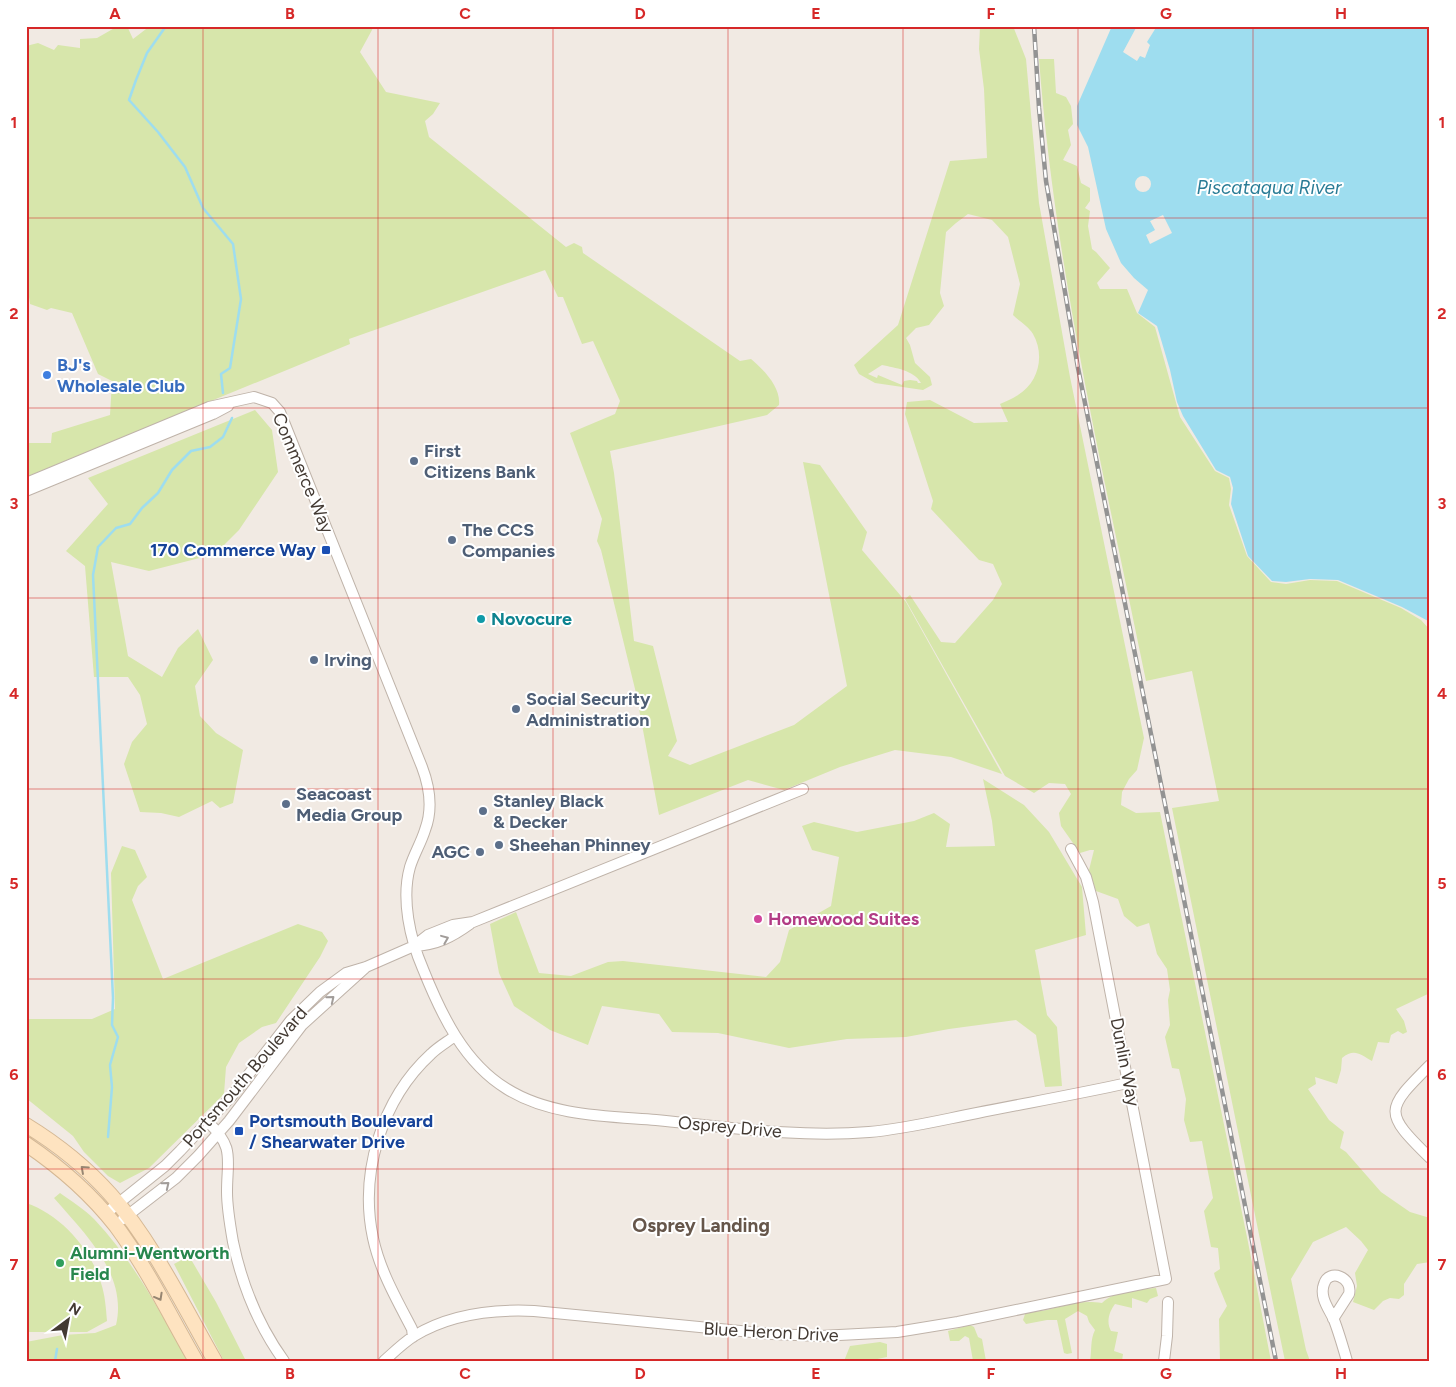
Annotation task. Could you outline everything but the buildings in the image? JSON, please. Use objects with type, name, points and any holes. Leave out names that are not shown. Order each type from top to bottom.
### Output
[{"type":"main road","points":[[26,1125],[68,1154],[118,1203],[155,1257],[215,1361]]},
{"type":"main road","points":[[26,1144],[63,1172],[115,1226],[146,1272],[196,1361]]},
{"type":"street","name":"Commerce Way","points":[[26,483],[209,407],[254,397],[266,400],[276,407],[283,417],[427,779],[430,796],[428,818],[410,867],[408,885],[408,908],[414,946]]},
{"type":"street","name":"Commerce Way","points":[[26,492],[214,414],[238,401]]},
{"type":"street","name":"Portsmouth Boulevard","points":[[105,1214],[165,1166],[231,1097],[300,1010],[346,973],[366,967],[414,946],[430,945],[454,935],[473,922],[803,789]]},
{"type":"street","name":"Dunlin Way","points":[[1071,849],[1086,877],[1093,902],[1166,1279]]},
{"type":"street","name":"Osprey Drive","points":[[414,946],[438,1004],[455,1036],[473,1059],[497,1082],[517,1094],[548,1106],[616,1117],[780,1132],[857,1133],[884,1130],[1128,1083]]},
{"type":"street","name":"Portsmouth Boulevard","points":[[115,1226],[188,1167],[219,1133],[302,1025],[366,967]]},
{"type":"street","points":[[413,1336],[412,1329],[386,1278],[373,1239],[369,1211],[371,1167],[374,1151],[386,1119],[406,1083],[430,1055],[455,1036]]},
{"type":"street","points":[[1430,1065],[1402,1094],[1395,1110],[1398,1124],[1403,1131],[1430,1158]]},
{"type":"street","points":[[208,1122],[224,1141],[228,1156],[228,1204],[233,1240],[242,1277],[256,1315],[284,1361]]},
{"type":"street","name":"Blue Heron Drive","points":[[384,1361],[413,1336],[471,1314],[508,1310],[800,1336],[872,1334],[958,1322],[1166,1279]]},
{"type":"street","points":[[1164,1361],[1168,1302]]},
{"type":"street","points":[[1333,1318],[1347,1361]]},
{"type":"green space","points":[[118,26],[127,26],[133,39],[150,26],[373,26],[360,52],[386,92],[440,103],[433,114],[425,121],[429,137],[566,247],[574,243],[582,247],[583,253],[740,361],[751,359],[771,379],[779,398],[779,405],[767,415],[610,451],[634,641],[653,646],[677,741],[668,756],[690,765],[794,725],[847,686],[803,462],[820,465],[867,532],[862,550],[906,602],[1002,774],[951,757],[895,750],[840,767],[784,790],[748,780],[659,815],[636,693],[601,550],[597,541],[602,519],[570,433],[615,414],[620,401],[593,341],[582,344],[563,297],[558,297],[545,270],[349,339],[350,344],[26,477],[26,443],[51,443],[52,433],[110,415],[112,381],[98,374],[72,313],[51,308],[47,310],[30,304],[29,297],[26,297],[26,46],[38,43],[54,50],[58,45],[80,48],[80,39],[97,38]]},
{"type":"green space","points":[[980,26],[1013,26],[1026,59],[1039,203],[1070,377],[1144,738],[1137,770],[1129,779],[1122,792],[1121,805],[1136,813],[1160,812],[1271,1361],[1220,1361],[1219,1319],[1227,1306],[1214,1273],[1220,1269],[1218,1248],[1211,1247],[1204,1211],[1213,1198],[1202,1141],[1190,1142],[1184,1120],[1186,1099],[1179,1069],[1172,1068],[1165,1037],[1170,1025],[1168,1000],[1170,990],[1167,969],[1157,954],[1149,923],[1137,927],[1124,916],[1118,899],[1096,891],[1089,870],[1094,850],[1080,853],[1061,826],[1059,813],[1071,794],[1065,784],[1049,783],[1034,793],[1005,776],[905,599],[910,595],[941,642],[955,643],[993,600],[1002,584],[993,564],[979,560],[931,509],[933,501],[905,414],[907,402],[930,400],[974,423],[1008,422],[1000,404],[1025,390],[1031,383],[1038,368],[1039,351],[1037,342],[1026,326],[1013,315],[1020,284],[1008,237],[992,220],[968,214],[946,232],[940,293],[944,306],[929,325],[916,328],[906,338],[915,363],[930,377],[932,385],[923,390],[875,383],[859,374],[854,365],[898,325],[950,161],[987,158],[984,89],[979,49]],"holes":[[[882,365],[909,372],[921,383],[910,380],[904,381],[902,385],[878,375],[877,378],[868,374]]]},
{"type":"green space","points":[[1039,59],[1054,59],[1056,93],[1066,97],[1071,106],[1073,124],[1068,130],[1071,145],[1063,160],[1077,166],[1081,183],[1090,188],[1090,201],[1085,208],[1090,211],[1088,226],[1092,249],[1110,268],[1097,283],[1100,289],[1127,289],[1137,313],[1155,327],[1180,417],[1215,471],[1229,478],[1231,489],[1229,505],[1247,556],[1271,582],[1286,584],[1310,580],[1337,581],[1401,608],[1421,620],[1430,630],[1430,993],[1396,1009],[1404,1021],[1407,1032],[1403,1034],[1398,1031],[1391,1035],[1389,1043],[1378,1042],[1372,1061],[1357,1053],[1350,1053],[1342,1058],[1337,1084],[1315,1077],[1316,1084],[1308,1089],[1329,1120],[1344,1132],[1340,1148],[1346,1152],[1381,1192],[1410,1212],[1430,1218],[1430,1262],[1417,1264],[1404,1284],[1404,1295],[1399,1299],[1390,1298],[1383,1301],[1374,1310],[1353,1302],[1357,1286],[1355,1273],[1368,1250],[1361,1241],[1346,1227],[1313,1242],[1291,1279],[1310,1361],[1285,1361],[1172,808],[1219,801],[1192,671],[1146,681],[1098,449],[1069,294],[1046,138]]},
{"type":"green space","points":[[255,410],[272,430],[278,472],[239,530],[215,554],[149,571],[111,562],[128,656],[162,677],[178,648],[198,629],[213,660],[195,686],[200,716],[216,733],[243,750],[233,803],[220,808],[212,801],[179,817],[161,813],[140,812],[124,764],[132,742],[147,724],[140,695],[128,677],[94,677],[85,566],[66,551],[108,504],[88,478]]},
{"type":"green space","points":[[983,779],[1024,805],[1049,832],[1082,887],[1086,935],[1035,950],[1047,1015],[1057,1027],[1062,1086],[1045,1087],[1036,1035],[1016,1020],[906,1037],[847,1039],[789,1048],[718,1033],[672,1032],[659,1014],[602,1006],[588,1045],[550,1030],[514,1006],[499,973],[490,924],[516,912],[539,973],[571,976],[608,962],[623,961],[766,977],[780,962],[789,930],[831,906],[839,857],[812,850],[802,826],[814,822],[857,832],[914,821],[934,813],[950,824],[946,847],[995,846]]},
{"type":"green space","points":[[122,846],[135,850],[147,877],[138,886],[132,900],[163,979],[298,924],[322,932],[328,941],[320,957],[276,1023],[262,1027],[239,1043],[226,1067],[224,1094],[149,1168],[120,1183],[108,1176],[84,1152],[73,1136],[26,1098],[26,1019],[92,1019],[115,1009],[111,873]]},
{"type":"green space","points":[[60,1193],[94,1219],[121,1252],[145,1287],[188,1361],[26,1361],[26,1342],[63,1335],[95,1333],[116,1325],[118,1306],[116,1289],[110,1272],[90,1240],[54,1198]]},
{"type":"green space","name":"Alumni-Wentworth Field","points":[[26,1203],[51,1215],[82,1246],[90,1258],[101,1283],[107,1321],[87,1332],[26,1332]]},
{"type":"green space","points":[[189,1256],[216,1302],[246,1361],[224,1361],[174,1264]]},
{"type":"green space","points":[[1156,1288],[1158,1296],[1150,1299],[1147,1303],[1132,1298],[1132,1308],[1115,1304],[1111,1310],[1108,1321],[1109,1328],[1111,1331],[1118,1332],[1114,1351],[1123,1354],[1122,1361],[1090,1361],[1095,1330],[1087,1316],[1078,1311],[1065,1319],[1072,1353],[1067,1354],[1064,1353],[1057,1320],[1026,1324],[1023,1320],[1025,1314],[1029,1312],[1085,1302],[1102,1303],[1113,1295],[1120,1293]]},
{"type":"green space","points":[[970,1325],[974,1327],[978,1337],[982,1339],[986,1361],[973,1361],[969,1338],[965,1336],[959,1341],[950,1341],[948,1331]]},
{"type":"green space","points":[[880,1342],[887,1344],[887,1357],[868,1361],[844,1361],[850,1346]]},
{"type":"water","name":"Piscataqua River","points":[[1112,26],[1430,26],[1430,622],[1402,607],[1338,580],[1272,581],[1248,556],[1231,504],[1233,488],[1230,477],[1216,470],[1183,416],[1177,402],[1157,326],[1138,313],[1148,290],[1121,263],[1106,229],[1088,147],[1077,125],[1077,106]]},
{"type":"pier","points":[[1137,26],[1157,26],[1147,42],[1150,45],[1145,58],[1140,56],[1137,61],[1123,52]]},
{"type":"pier","points":[[1143,176],[1149,178],[1151,184],[1149,190],[1143,192],[1137,190],[1135,184],[1137,178]]},
{"type":"pier","points":[[1163,215],[1172,233],[1150,244],[1146,235],[1155,230],[1150,221]]},
{"type":"waterway","points":[[166,26],[147,53],[129,100],[158,132],[185,167],[203,208],[233,244],[241,299],[230,368],[221,374],[223,393]]},
{"type":"waterway","points":[[108,1137],[112,1087],[110,1065],[118,1037],[112,1025],[113,998],[93,575],[98,547],[116,528],[130,524],[142,508],[158,493],[172,470],[191,451],[210,447],[223,437],[232,418]]},
{"type":"waterway","points":[[55,1361],[57,1349]]},
{"type":"railway","points":[[1034,26],[1046,181],[1078,368],[1276,1361]]},
{"type":"place","name":"BJ's Wholesale Club","points":[[47,375]]},
{"type":"place","name":"First Citizens Bank","points":[[414,461]]},
{"type":"place","name":"The CCS Companies","points":[[452,540]]},
{"type":"place","name":"170 Commerce Way","points":[[326,550]]},
{"type":"place","name":"Novocure","points":[[481,619]]},
{"type":"place","name":"Irving","points":[[314,660]]},
{"type":"place","name":"Social Security Administration","points":[[516,709]]},
{"type":"place","name":"Seacoast Media Group","points":[[286,804]]},
{"type":"place","name":"Stanley Black & Decker","points":[[483,811]]},
{"type":"place","name":"Sheehan Phinney","points":[[499,845]]},
{"type":"place","name":"AGC","points":[[480,852]]},
{"type":"place","name":"Homewood Suites","points":[[758,919]]},
{"type":"place","name":"Portsmouth Boulevard / Shearwater Drive","points":[[239,1131]]},
{"type":"place","name":"Alumni-Wentworth Field","points":[[60,1263]]},
{"type":"district","name":"Osprey Landing","points":[[701,1225]]}]
